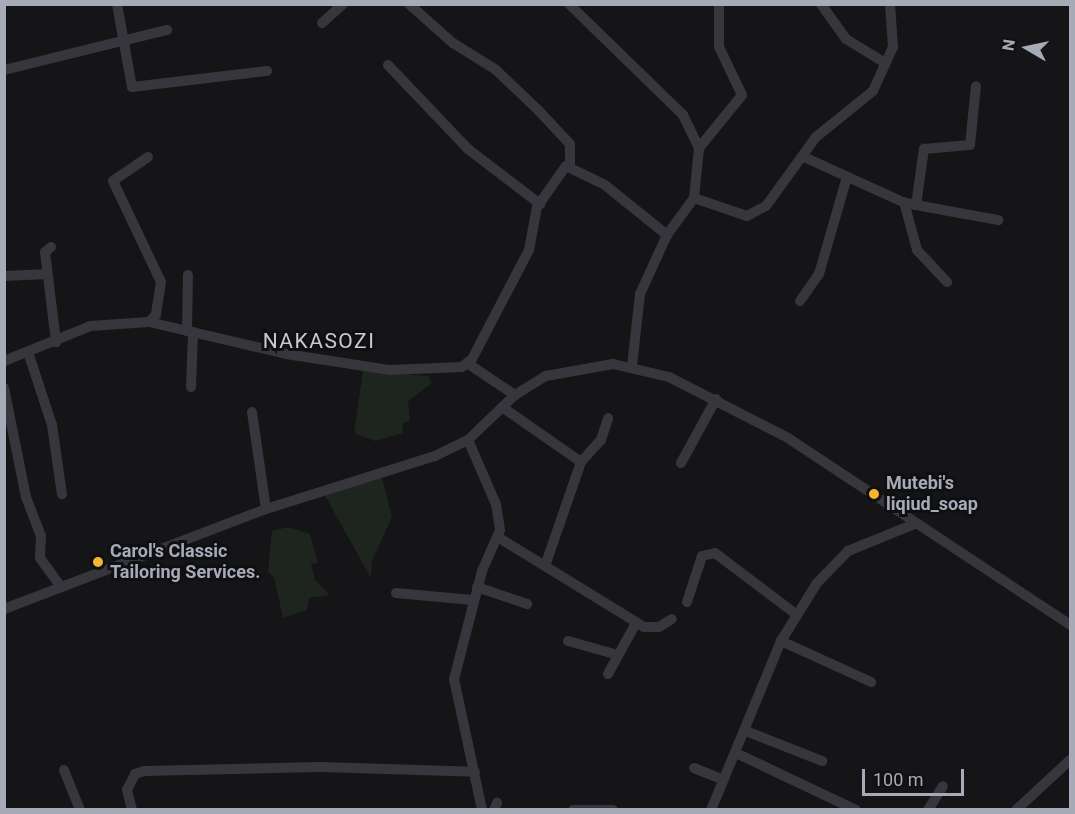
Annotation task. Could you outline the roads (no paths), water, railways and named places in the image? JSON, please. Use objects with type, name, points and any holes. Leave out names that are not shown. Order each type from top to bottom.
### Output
[{"type":"street","points":[[117,4],[122,42],[136,88],[267,71]]},
{"type":"street","points":[[322,23],[343,4]]},
{"type":"street","points":[[410,4],[453,43],[496,70],[570,144],[570,165],[540,204],[529,249],[467,363]]},
{"type":"street","points":[[569,4],[683,115],[699,148],[694,198],[667,235],[635,311],[632,366]]},
{"type":"street","points":[[699,148],[742,95],[719,48],[719,4]]},
{"type":"street","points":[[821,4],[846,39],[885,63]]},
{"type":"street","points":[[694,198],[738,214],[756,213],[804,158],[821,132],[873,91],[894,39],[890,4]]},
{"type":"street","points":[[4,70],[166,30]]},
{"type":"street","points":[[388,65],[468,149],[540,204]]},
{"type":"street","points":[[916,204],[924,149],[970,145],[976,86]]},
{"type":"street","points":[[148,157],[113,181],[161,282],[156,315],[149,322]]},
{"type":"street","points":[[804,158],[903,202],[998,220]]},
{"type":"street","points":[[570,165],[605,185],[667,235]]},
{"type":"street","points":[[800,301],[819,274],[847,177]]},
{"type":"street","points":[[903,202],[917,250],[947,282]]},
{"type":"street","points":[[51,247],[45,252],[56,342]]},
{"type":"street","points":[[4,276],[48,274]]},
{"type":"street","points":[[188,274],[191,387]]},
{"type":"street","points":[[4,362],[90,326],[149,322],[389,370],[467,363],[514,395]]},
{"type":"street","points":[[28,352],[52,425],[62,494]]},
{"type":"street","points":[[4,609],[266,509],[468,440],[514,395],[570,367],[632,366],[716,399],[788,438],[1071,625]]},
{"type":"street","points":[[4,388],[26,497],[41,536],[40,558],[61,587]]},
{"type":"street","points":[[681,463],[716,399]]},
{"type":"street","points":[[502,407],[581,462]]},
{"type":"street","points":[[252,412],[266,509]]},
{"type":"street","points":[[546,563],[581,462],[601,440],[608,418]]},
{"type":"street","points":[[468,440],[496,504],[501,539],[477,587],[454,679],[476,772],[482,810]]},
{"type":"street","points":[[711,810],[746,731],[781,641],[831,564],[848,551],[916,523]]},
{"type":"street","points":[[501,539],[546,563],[636,623],[651,628],[672,619]]},
{"type":"street","points":[[687,602],[702,556],[715,553],[797,615]]},
{"type":"street","points":[[477,587],[527,604]]},
{"type":"street","points":[[396,593],[473,600]]},
{"type":"street","points":[[608,674],[636,623]]},
{"type":"street","points":[[568,641],[618,655]]},
{"type":"street","points":[[781,641],[871,682]]},
{"type":"street","points":[[746,731],[822,761]]},
{"type":"street","points":[[736,753],[856,810]]},
{"type":"street","points":[[1016,810],[1071,760]]},
{"type":"street","points":[[132,810],[127,790],[135,774],[144,771],[320,767],[476,772]]},
{"type":"street","points":[[694,768],[723,780]]},
{"type":"street","points":[[64,771],[80,810]]},
{"type":"street","points":[[928,810],[943,786]]},
{"type":"street","points":[[573,810],[613,810]]},
{"type":"place","name":"Mutebi's liqiud_soap","points":[[874,494]]},
{"type":"place","name":"Carol's Classic Tailoring Services.","points":[[98,562]]},
{"type":"district","name":"NAKASOZI","points":[[319,341]]}]
